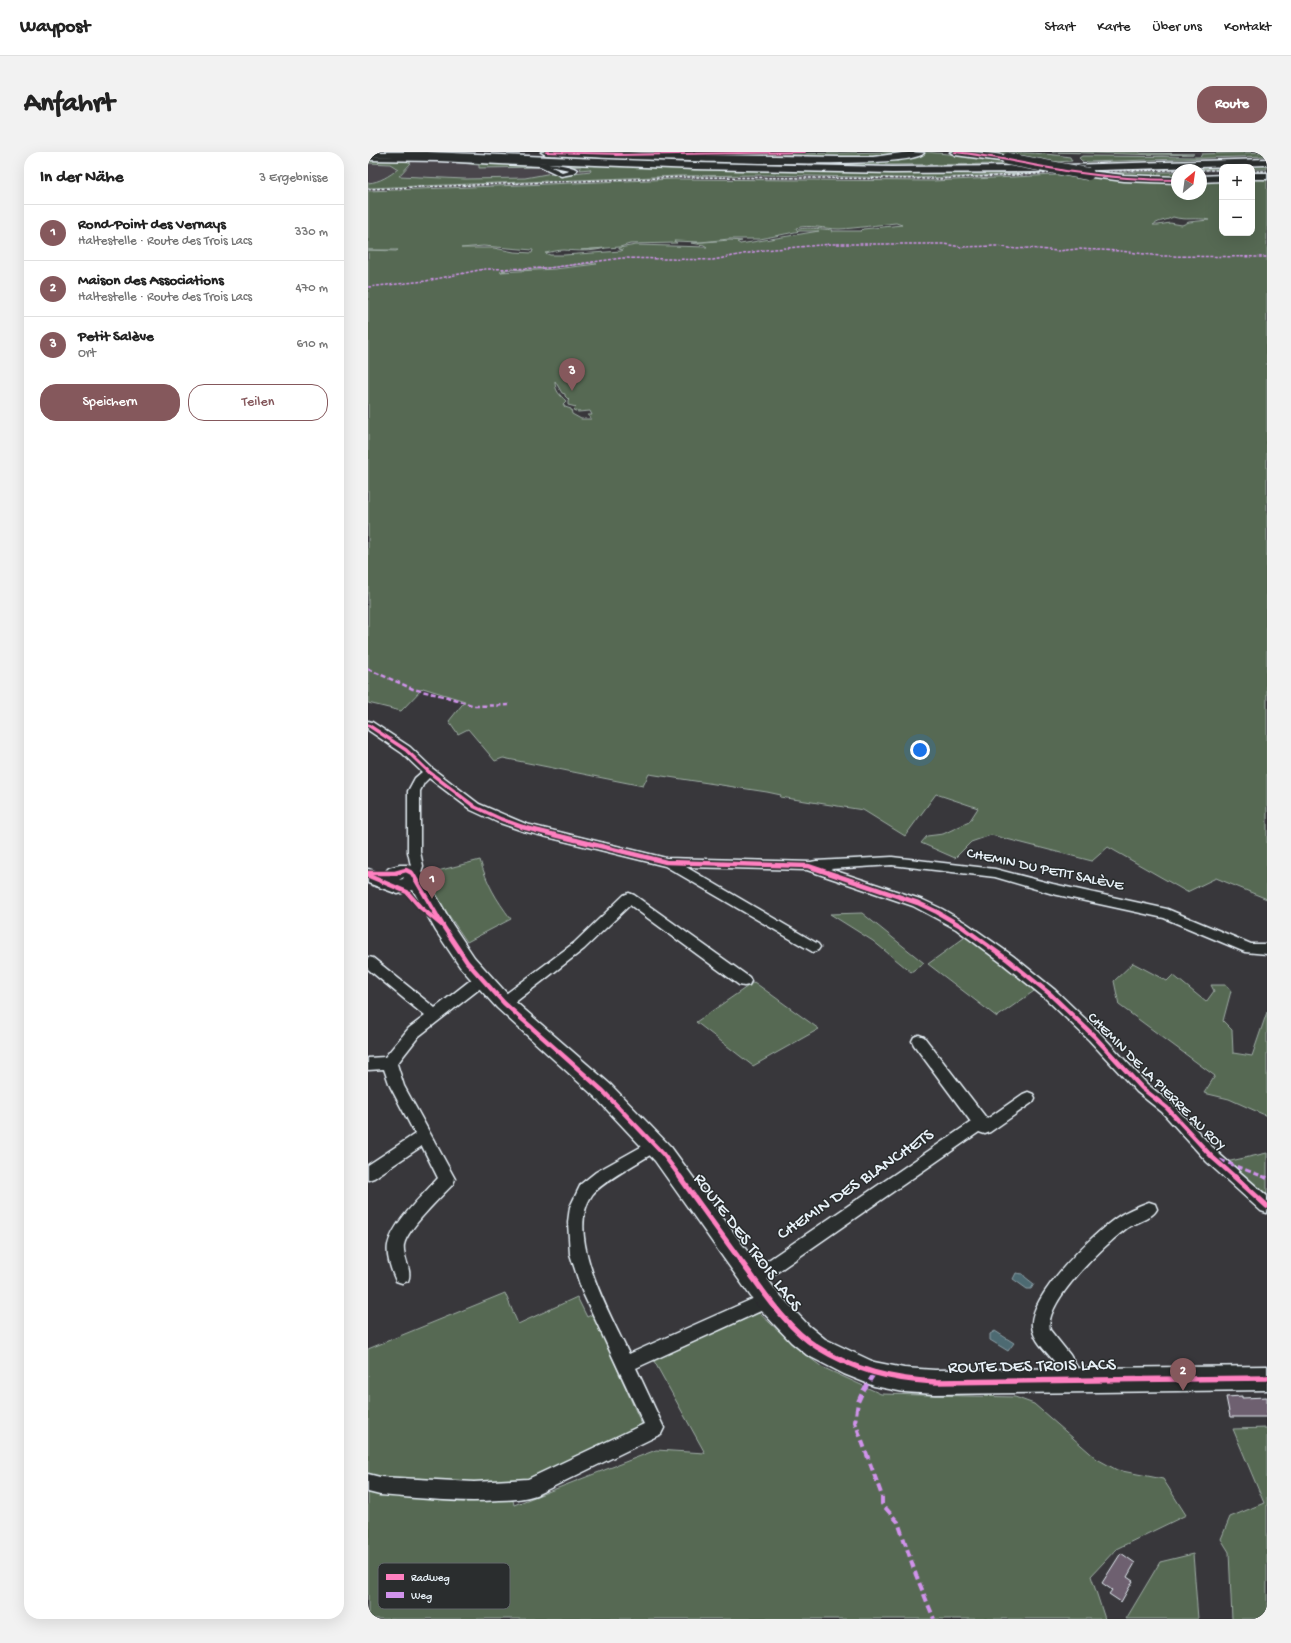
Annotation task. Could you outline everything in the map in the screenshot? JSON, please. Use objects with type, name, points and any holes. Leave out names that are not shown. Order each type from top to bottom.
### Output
[{"type":"highway","points":[[425,152],[721,163],[894,167],[1022,166],[1267,158]]},
{"type":"highway","points":[[368,153],[751,167],[893,170],[1020,169],[1267,162]]},
{"type":"main road","points":[[546,152],[708,159],[859,160],[896,158],[919,153]]},
{"type":"main road","points":[[597,154],[670,152]]},
{"type":"main road","points":[[615,155],[805,152]]},
{"type":"main road","points":[[955,152],[1008,159],[1088,174],[1135,179],[1171,180]]},
{"type":"main road","points":[[1255,176],[1267,176]]},
{"type":"main road","points":[[1207,179],[1219,178]]},
{"type":"street","points":[[368,158],[438,159],[543,165]]},
{"type":"street","name":"CHEMIN DE LA PIERRE AU ROY","points":[[368,725],[406,750],[429,772],[475,807],[500,819],[536,830],[666,862],[808,866],[929,908],[962,926],[1008,960],[1050,994],[1094,1036],[1142,1088],[1167,1108],[1212,1157],[1267,1206]]},
{"type":"street","points":[[402,878],[417,866],[414,852],[414,791],[419,781],[429,772]]},
{"type":"street","name":"CHEMIN DU PETIT SALÈVE","points":[[808,866],[892,861],[995,873],[1053,889],[1167,914],[1250,949],[1267,949]]},
{"type":"street","points":[[666,862],[700,880],[813,947]]},
{"type":"street","name":"ROUTE DES TROIS LACS","points":[[368,875],[402,878],[411,895],[420,907],[443,926],[482,979],[504,1003],[603,1092],[655,1145],[768,1300],[800,1334],[816,1347],[853,1366],[874,1374],[904,1380],[935,1382],[1267,1378]]},
{"type":"street","points":[[504,1003],[584,942],[629,898],[744,981]]},
{"type":"street","points":[[368,962],[435,1016]]},
{"type":"street","points":[[368,1064],[389,1063],[414,1032],[482,979]]},
{"type":"street","points":[[919,1041],[981,1123]]},
{"type":"street","points":[[389,1063],[397,1086],[425,1136],[447,1180],[416,1215],[398,1240],[396,1247],[402,1276]]},
{"type":"street","name":"CHEMIN DES BLANCHETS","points":[[754,1279],[981,1123],[985,1128],[1028,1098]]},
{"type":"street","points":[[368,1173],[425,1136]]},
{"type":"street","points":[[368,1483],[380,1486],[475,1491],[529,1488],[655,1428],[590,1291],[581,1267],[576,1240],[576,1222],[581,1200],[585,1191],[591,1185],[655,1145]]},
{"type":"street","points":[[1076,1381],[1062,1358],[1046,1340],[1042,1332],[1040,1318],[1043,1310],[1060,1284],[1092,1250],[1122,1223],[1149,1209]]},
{"type":"street","points":[[624,1365],[768,1300]]},
{"type":"shaded area","points":[[1138,152],[1267,152],[1177,154]]},
{"type":"shaded area","points":[[401,159],[455,159],[453,162],[479,165],[479,167],[542,167],[542,163],[581,167],[591,169],[591,171],[564,174],[552,173],[525,178],[465,179],[398,176],[410,164]]},
{"type":"shaded area","points":[[368,163],[390,164],[398,169],[376,183],[368,183]]},
{"type":"shaded area","points":[[1171,168],[1171,172],[1093,173],[1077,170]]},
{"type":"shaded area","points":[[1207,169],[1219,169],[1219,172],[1207,171]]},
{"type":"shaded area","points":[[1062,172],[1076,174],[933,181],[675,179],[368,191],[368,188],[680,176],[763,175],[907,178]]},
{"type":"green space","points":[[883,152],[911,152],[878,157],[711,156]]},
{"type":"green space","points":[[926,152],[959,155],[1020,164],[869,165],[701,161],[852,161],[914,156]]},
{"type":"green space","points":[[974,152],[1046,154],[1070,157],[1072,161],[1039,163]]},
{"type":"green space","points":[[1052,152],[1138,152],[1194,154],[1162,155]]},
{"type":"green space","points":[[1267,152],[1267,156],[1089,162],[1082,161],[1079,158],[1082,156],[1200,157],[1202,154]]},
{"type":"green space","points":[[368,159],[401,159],[411,163],[399,176],[465,179],[525,178],[552,173],[564,174],[591,171],[590,169],[580,170],[581,167],[537,163],[867,173],[981,174],[1062,172],[907,178],[763,175],[680,176],[368,188],[368,183],[384,178],[398,169],[390,164],[368,163]]},
{"type":"green space","points":[[452,162],[540,165],[545,167],[479,168],[479,165]]},
{"type":"green space","points":[[1255,164],[1267,164],[1267,169],[1255,169]]},
{"type":"green space","points":[[1207,166],[1219,166],[1219,169],[1207,169]]},
{"type":"green space","points":[[1171,167],[1171,169],[1129,169]]},
{"type":"green space","points":[[1171,172],[1171,177],[1153,177],[1093,173]]},
{"type":"green space","points":[[1076,174],[1121,180],[1171,182],[1171,200],[1207,200],[1207,181],[1219,180],[1219,236],[1255,236],[1255,178],[1267,177],[1267,899],[1216,878],[1187,892],[1108,847],[1092,861],[991,835],[971,842],[955,858],[921,843],[927,836],[943,834],[969,822],[978,808],[936,794],[905,836],[863,810],[780,797],[781,795],[767,792],[649,774],[643,786],[503,758],[495,761],[468,729],[458,734],[449,721],[465,701],[423,688],[401,711],[368,703],[368,250],[368,191],[675,179],[933,181]],"holes":[[[1173,217],[1182,219],[1209,220],[1189,222],[1182,225],[1170,223],[1153,225]],[[896,223],[902,225],[863,229],[861,231],[831,232],[833,230],[810,228],[797,230],[796,228],[812,227],[839,229]],[[800,231],[819,231],[740,244],[737,242],[742,241],[730,240],[691,243],[704,245],[707,247],[636,245],[619,248],[623,250],[621,251],[564,255],[550,255],[545,253],[562,250],[590,251],[603,248],[581,250],[604,248],[620,247],[630,244],[677,243],[674,241],[701,242],[729,239],[760,239]],[[483,246],[533,250],[532,253],[514,252],[494,248],[461,248]],[[368,250],[398,250],[396,251]],[[597,264],[555,269],[500,272],[506,271],[502,270]],[[555,381],[562,393],[565,394],[569,400],[568,405],[576,407],[573,410],[578,412],[590,411],[592,415],[587,415],[592,419],[581,419],[572,414],[571,409],[565,407],[563,404],[566,401],[559,394]]]},
{"type":"green space","points":[[480,860],[492,891],[511,919],[467,942],[431,889],[426,874]]},
{"type":"green space","points":[[862,913],[924,963],[911,972],[873,941],[830,914]]},
{"type":"green space","points":[[968,935],[1037,989],[997,1017],[928,964]]},
{"type":"green space","points":[[1133,963],[1167,981],[1173,975],[1206,1002],[1214,991],[1211,985],[1226,985],[1231,991],[1223,1021],[1232,1030],[1233,1053],[1252,1056],[1267,1012],[1267,1116],[1229,1099],[1204,1093],[1215,1076],[1119,1005],[1114,981]]},
{"type":"green space","points":[[754,982],[819,1029],[753,1066],[696,1022]]},
{"type":"green space","points":[[1267,1153],[1267,1197],[1226,1162]]},
{"type":"green space","points":[[505,1293],[518,1324],[577,1297],[587,1317],[593,1314],[642,1425],[510,1487],[514,1505],[656,1450],[705,1453],[654,1361],[655,1357],[754,1312],[759,1313],[802,1352],[822,1367],[881,1394],[1015,1397],[1034,1404],[1097,1459],[1117,1470],[1163,1479],[1186,1515],[1116,1549],[1091,1576],[1105,1619],[368,1619],[368,1349]]},
{"type":"green space","points":[[1267,1428],[1267,1619],[1232,1619],[1229,1552],[1221,1539],[1230,1517],[1264,1503],[1233,1429]]},
{"type":"green space","points":[[1193,1554],[1198,1619],[1126,1619],[1160,1562]]},
{"type":"water","points":[[1016,1273],[1023,1274],[1034,1284],[1031,1289],[1027,1289],[1013,1279]]},
{"type":"water","points":[[995,1331],[1014,1343],[1008,1351],[990,1340],[990,1334]]},
{"type":"building","points":[[1242,1396],[1242,1398],[1267,1397],[1267,1417],[1230,1417],[1226,1397]]},
{"type":"building","points":[[1121,1553],[1135,1563],[1127,1577],[1133,1581],[1121,1602],[1109,1594],[1112,1590],[1102,1583]]},
{"type":"railway","points":[[368,189],[686,177],[937,179],[1095,171],[1171,170]]},
{"type":"railway","points":[[1207,170],[1219,170]]},
{"type":"railway","points":[[1255,171],[1267,171]]},
{"type":"marked path","points":[[368,287],[426,281],[484,269],[549,268],[622,258],[713,260],[764,250],[832,244],[944,244],[961,247],[997,246],[1016,249],[1029,248],[1058,251],[1077,249],[1121,251],[1160,256],[1267,257]]},
{"type":"marked path","points":[[368,669],[413,689],[447,697],[475,706],[511,705]]},
{"type":"marked path","points":[[1220,1160],[1267,1178]]},
{"type":"marked path","points":[[874,1374],[860,1396],[856,1408],[855,1422],[882,1496],[882,1504],[898,1522],[916,1575],[934,1619]]},
{"type":"cycle path","points":[[546,152],[621,154]]},
{"type":"cycle path","points":[[615,155],[805,152]]},
{"type":"cycle path","points":[[955,152],[989,156],[1055,169],[1110,177],[1171,180]]},
{"type":"cycle path","points":[[368,725],[406,750],[429,772],[475,807],[523,827],[666,862],[808,866],[918,903],[937,912],[961,926],[1008,960],[1050,994],[1094,1036],[1142,1088],[1167,1108],[1212,1157],[1267,1206]]},
{"type":"cycle path","points":[[368,873],[395,873],[406,870],[412,873],[443,926],[467,962],[504,1003],[603,1091],[663,1154],[768,1300],[800,1334],[816,1347],[853,1366],[874,1374],[904,1380],[935,1382],[1267,1378]]},
{"type":"cycle path","points":[[369,876],[407,892],[420,907],[443,926]]},
{"type":"place","name":"Petit Salève","points":[[572,391]]},
{"type":"place","name":"Rond-Point des Vernays","points":[[432,899]]},
{"type":"place","name":"Maison des Associations","points":[[1183,1391]]}]
